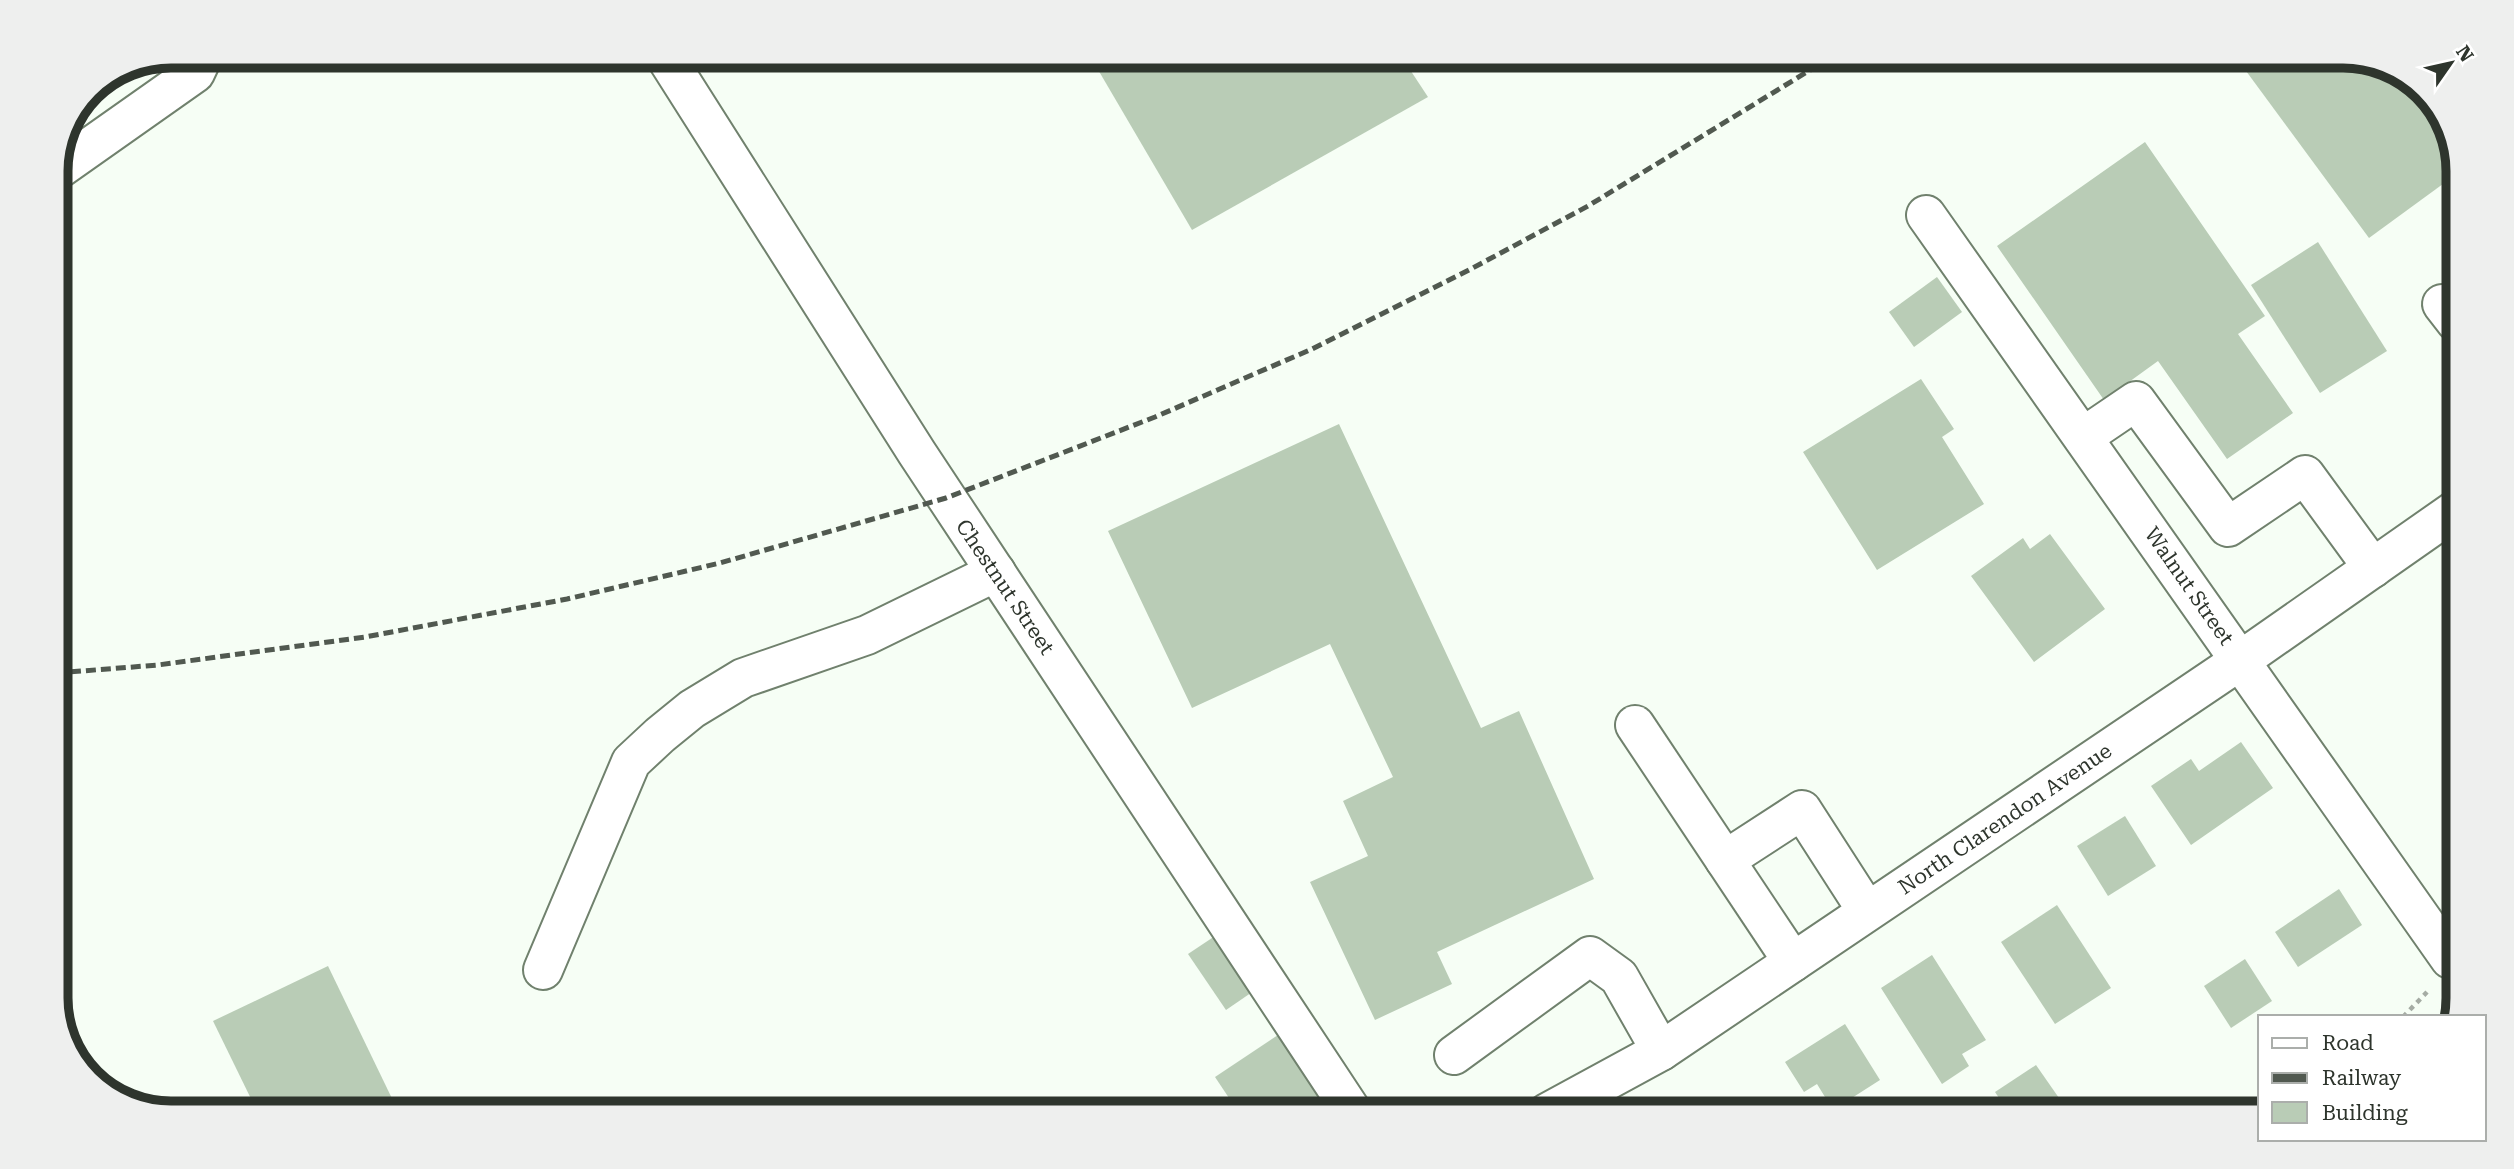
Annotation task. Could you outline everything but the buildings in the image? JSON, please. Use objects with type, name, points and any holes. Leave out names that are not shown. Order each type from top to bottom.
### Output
[{"type":"street","points":[[69,162],[195,73],[197,68]]},
{"type":"street","name":"Chestnut Street","points":[[673,68],[916,453],[1345,1101]]},
{"type":"street","name":"Walnut Street","points":[[1926,215],[2241,660],[2442,972]]},
{"type":"street","points":[[2083,437],[2136,401],[2228,527],[2305,475],[2373,568]]},
{"type":"street","name":"North Clarendon Avenue","points":[[1570,1101],[1661,1051],[2241,660],[2446,517]]},
{"type":"street","points":[[543,970],[631,762],[660,736],[692,709],[743,678],[867,635],[996,572]]},
{"type":"street","points":[[1635,725],[1793,962]]},
{"type":"street","points":[[1725,860],[1802,810],[1867,911]]},
{"type":"street","points":[[1454,1055],[1590,956],[1619,977],[1661,1051]]},
{"type":"path","points":[[2405,1015],[2442,972]]},
{"type":"railway","points":[[68,672],[158,665],[365,637],[567,599],[720,563],[946,498],[1155,417],[1312,349],[1588,206],[1813,68]]}]
